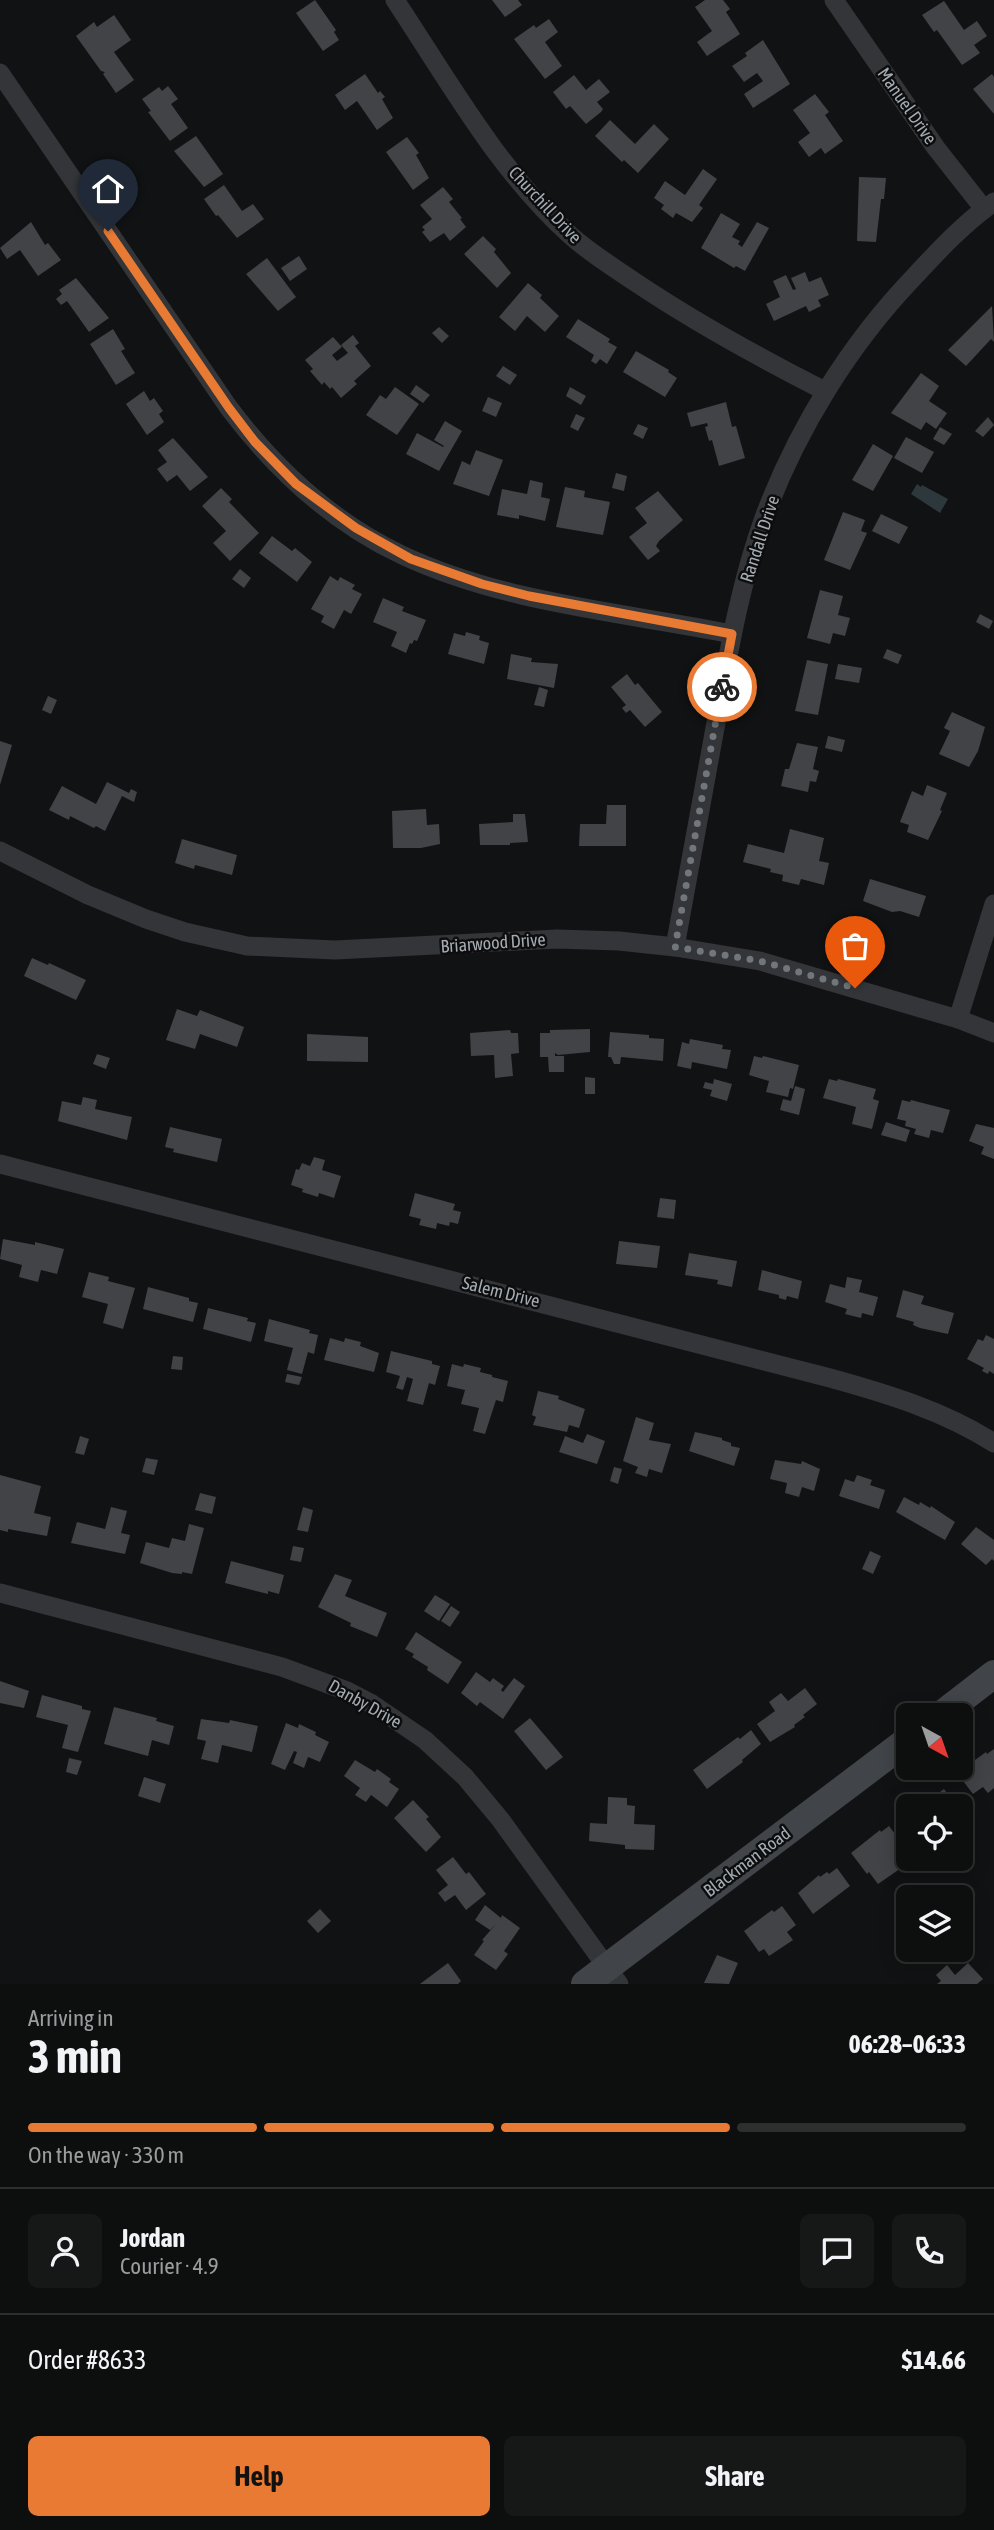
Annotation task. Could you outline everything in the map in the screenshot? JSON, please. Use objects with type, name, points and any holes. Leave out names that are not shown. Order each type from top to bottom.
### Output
[{"type":"street","name":"Churchill Drive","points":[[395,0],[500,156],[569,234],[599,258],[678,310],[757,356],[825,391]]},
{"type":"street","name":"Manuel Drive","points":[[834,0],[936,148],[989,205]]},
{"type":"street","points":[[0,73],[235,416],[269,458],[322,505],[393,550],[469,580],[529,596],[732,634]]},
{"type":"street","name":"Randall Drive","points":[[675,947],[732,634],[765,514],[825,391],[855,347],[897,295],[989,205]]},
{"type":"street","name":"Briarwood Drive","points":[[0,850],[88,895],[146,919],[185,932],[247,946],[335,950],[557,939],[619,941],[675,947],[760,961],[958,1019],[994,1033]]},
{"type":"street","points":[[958,1019],[994,904]]},
{"type":"street","name":"Salem Drive","points":[[0,1164],[831,1378],[921,1406],[994,1443]]},
{"type":"street","name":"Danby Drive","points":[[0,1593],[282,1667],[319,1679],[372,1704],[425,1740],[465,1777],[500,1819],[604,1978]]},
{"type":"street","points":[[957,1703],[994,1674]]},
{"type":"street","name":"Blackman Road","points":[[604,1978],[896,1749]]},
{"type":"shaded area","points":[[917,484],[948,499],[940,513],[911,494]]},
{"type":"building","points":[[315,0],[336,30],[334,32],[339,40],[323,51],[296,13]]},
{"type":"building","points":[[492,0],[518,0],[522,5],[505,17]]},
{"type":"building","points":[[705,0],[723,0],[730,9],[726,12],[740,34],[707,56],[697,42],[712,31],[695,7]]},
{"type":"building","points":[[944,1],[964,30],[977,21],[987,36],[974,45],[980,53],[962,65],[937,30],[934,32],[922,15]]},
{"type":"building","points":[[114,15],[131,40],[114,52],[134,80],[116,93],[103,74],[105,72],[101,71],[76,36],[94,22],[97,27]]},
{"type":"building","points":[[549,19],[558,32],[545,42],[562,66],[545,79],[514,39],[534,25],[536,28]]},
{"type":"building","points":[[763,40],[790,84],[753,108],[744,94],[763,81],[757,73],[744,82],[732,66]]},
{"type":"building","points":[[365,74],[378,93],[380,91],[385,97],[382,99],[393,118],[377,130],[357,101],[345,110],[335,95]]},
{"type":"building","points":[[992,74],[994,77],[994,114],[973,89]]},
{"type":"building","points":[[574,75],[586,90],[599,79],[610,92],[597,102],[603,109],[601,112],[586,124],[570,106],[566,109],[553,92]]},
{"type":"building","points":[[168,86],[178,99],[171,104],[188,128],[170,141],[148,112],[151,111],[142,99],[159,87],[162,91]]},
{"type":"building","points":[[815,94],[829,112],[825,115],[843,141],[825,154],[821,148],[809,157],[798,142],[810,133],[793,110]]},
{"type":"building","points":[[610,120],[635,144],[654,124],[669,139],[638,173],[595,136]]},
{"type":"building","points":[[196,136],[223,174],[204,187],[174,151]]},
{"type":"building","points":[[407,137],[419,153],[416,155],[429,178],[413,190],[386,152]]},
{"type":"building","points":[[703,169],[717,179],[699,205],[703,208],[692,222],[676,213],[673,218],[661,209],[664,205],[654,198],[665,181],[685,195]]},
{"type":"building","points":[[859,177],[886,178],[876,242],[857,241]]},
{"type":"building","points":[[224,185],[242,211],[253,204],[264,219],[237,238],[204,199]]},
{"type":"building","points":[[443,187],[453,199],[449,202],[466,227],[450,241],[444,233],[430,242],[422,232],[425,230],[422,227],[432,219],[420,205]]},
{"type":"building","points":[[721,213],[740,224],[732,237],[740,241],[738,244],[742,247],[757,222],[769,228],[745,271],[736,266],[734,268],[701,248]]},
{"type":"building","points":[[31,222],[45,245],[48,243],[61,260],[38,276],[20,250],[7,259],[0,248]]},
{"type":"building","points":[[483,236],[496,249],[494,252],[511,273],[497,288],[464,254]]},
{"type":"building","points":[[299,256],[307,269],[290,281],[281,268]]},
{"type":"building","points":[[267,258],[296,297],[278,311],[246,274]]},
{"type":"building","points":[[805,272],[809,282],[821,277],[829,295],[818,300],[821,306],[809,312],[806,306],[774,321],[766,304],[780,297],[773,281],[786,275],[793,290],[796,289],[791,278]]},
{"type":"building","points":[[76,278],[109,318],[89,332],[67,301],[61,305],[56,299],[62,294],[59,290]]},
{"type":"building","points":[[528,283],[559,316],[545,332],[527,316],[515,331],[499,317]]},
{"type":"building","points":[[992,306],[994,342],[991,339],[966,366],[948,350]]},
{"type":"building","points":[[578,319],[610,339],[608,342],[617,347],[607,364],[600,359],[596,364],[591,361],[594,355],[566,337]]},
{"type":"building","points":[[439,327],[449,336],[442,343],[432,333]]},
{"type":"building","points":[[113,329],[125,349],[121,351],[135,373],[116,385],[90,344]]},
{"type":"building","points":[[353,335],[359,343],[355,346],[371,366],[354,381],[357,384],[341,398],[332,387],[330,389],[324,382],[322,385],[305,360],[333,337],[342,347],[332,355],[337,361],[348,353],[341,345]]},
{"type":"building","points":[[636,351],[669,370],[668,372],[677,378],[665,397],[623,372]]},
{"type":"building","points":[[503,366],[517,375],[510,385],[496,376]]},
{"type":"building","points":[[921,373],[939,386],[929,401],[947,413],[936,429],[926,422],[921,430],[891,413]]},
{"type":"building","points":[[416,385],[430,395],[423,403],[410,394]]},
{"type":"building","points":[[395,387],[419,404],[397,435],[366,415],[380,395],[386,399]]},
{"type":"building","points":[[570,387],[586,396],[581,405],[566,396]]},
{"type":"building","points":[[144,391],[150,401],[154,398],[163,411],[159,414],[164,422],[147,435],[126,404]]},
{"type":"building","points":[[488,397],[502,403],[496,417],[482,411]]},
{"type":"building","points":[[726,402],[732,427],[736,426],[745,458],[719,466],[712,440],[709,441],[705,427],[708,426],[707,423],[691,427],[687,413]]},
{"type":"building","points":[[576,414],[585,418],[578,431],[570,427]]},
{"type":"building","points":[[988,417],[994,425],[983,437],[975,431]]},
{"type":"building","points":[[445,421],[462,431],[439,471],[406,454],[417,433],[443,447],[434,440]]},
{"type":"building","points":[[638,424],[648,428],[643,439],[633,434]]},
{"type":"building","points":[[940,427],[952,434],[944,445],[933,439]]},
{"type":"building","points":[[906,437],[934,452],[922,473],[894,458]]},
{"type":"building","points":[[173,438],[208,477],[190,491],[177,475],[167,482],[157,469],[167,462],[158,450]]},
{"type":"building","points":[[873,444],[893,456],[873,491],[852,480]]},
{"type":"building","points":[[476,450],[503,460],[489,496],[453,484],[462,461],[470,465]]},
{"type":"building","points":[[616,473],[627,476],[624,491],[612,488]]},
{"type":"building","points":[[530,480],[543,483],[541,497],[550,499],[545,521],[519,515],[519,519],[497,515],[502,489],[527,494]]},
{"type":"building","points":[[565,487],[585,491],[584,497],[610,502],[603,535],[556,527]]},
{"type":"building","points":[[221,488],[232,499],[229,502],[259,533],[230,561],[213,543],[226,531],[202,506]]},
{"type":"building","points":[[658,491],[683,520],[659,541],[656,546],[660,551],[648,560],[629,537],[647,523],[635,508]]},
{"type":"building","points":[[843,512],[865,520],[861,531],[867,533],[850,570],[824,560]]},
{"type":"building","points":[[881,514],[908,527],[899,544],[872,531]]},
{"type":"building","points":[[272,536],[292,551],[295,548],[312,562],[297,582],[259,553]]},
{"type":"building","points":[[240,569],[251,578],[244,588],[232,579]]},
{"type":"building","points":[[330,576],[338,581],[340,577],[355,585],[352,589],[362,594],[351,614],[344,610],[334,629],[321,622],[324,616],[311,609]]},
{"type":"building","points":[[820,590],[843,596],[838,615],[850,618],[845,636],[833,633],[830,644],[807,638]]},
{"type":"building","points":[[383,598],[404,607],[402,611],[426,620],[417,641],[410,643],[406,653],[391,646],[397,632],[373,622]]},
{"type":"building","points":[[980,614],[993,621],[989,629],[976,622]]},
{"type":"building","points":[[466,632],[480,636],[479,640],[489,643],[484,664],[448,654],[454,633],[465,636]]},
{"type":"building","points":[[887,649],[902,655],[898,664],[883,658]]},
{"type":"building","points":[[511,654],[532,658],[531,662],[558,664],[554,688],[507,679]]},
{"type":"building","points":[[807,660],[828,664],[818,715],[795,711]]},
{"type":"building","points":[[838,664],[862,668],[859,683],[835,679]]},
{"type":"building","points":[[627,674],[662,712],[645,727],[630,710],[626,713],[622,708],[626,705],[611,687]]},
{"type":"building","points":[[539,687],[548,690],[544,707],[534,705]]},
{"type":"building","points":[[48,696],[57,700],[51,714],[42,710]]},
{"type":"building","points":[[952,712],[985,727],[978,751],[969,767],[939,754],[950,731],[944,728]]},
{"type":"building","points":[[828,736],[845,740],[842,752],[825,748]]},
{"type":"building","points":[[0,741],[12,745],[0,785]]},
{"type":"building","points":[[797,743],[818,747],[813,769],[819,771],[816,782],[810,781],[808,792],[781,786],[785,769],[789,769]]},
{"type":"building","points":[[107,782],[129,793],[131,789],[137,792],[134,802],[122,796],[105,831],[70,816],[69,820],[49,810],[62,786],[96,804]]},
{"type":"building","points":[[927,785],[947,793],[940,810],[942,811],[928,840],[907,832],[909,825],[900,822],[912,791],[923,796]]},
{"type":"building","points":[[607,805],[626,805],[626,846],[579,846],[580,824],[606,824]]},
{"type":"building","points":[[426,809],[427,825],[439,824],[440,844],[421,848],[393,848],[392,811]]},
{"type":"building","points":[[513,814],[525,814],[528,842],[480,845],[479,824],[513,822]]},
{"type":"building","points":[[790,829],[824,838],[819,861],[829,863],[824,885],[801,879],[799,885],[782,881],[783,875],[770,872],[771,869],[743,862],[748,844],[784,853]]},
{"type":"building","points":[[182,839],[237,855],[232,875],[195,865],[194,869],[175,863]]},
{"type":"building","points":[[870,879],[926,896],[919,917],[900,911],[892,912],[863,901]]},
{"type":"building","points":[[32,958],[86,980],[76,1000],[24,976]]},
{"type":"building","points":[[177,1009],[197,1016],[200,1010],[244,1027],[237,1047],[200,1034],[195,1049],[166,1040]]},
{"type":"building","points":[[590,1029],[590,1052],[555,1053],[555,1056],[564,1056],[564,1072],[549,1072],[548,1057],[540,1057],[540,1033],[550,1033],[550,1030]]},
{"type":"building","points":[[510,1030],[511,1033],[518,1033],[519,1053],[511,1054],[513,1076],[495,1078],[494,1055],[471,1056],[470,1033]]},
{"type":"building","points":[[610,1032],[664,1039],[663,1061],[621,1057],[620,1064],[614,1064],[611,1057],[608,1057]]},
{"type":"building","points":[[307,1034],[368,1037],[368,1062],[307,1061]]},
{"type":"building","points":[[690,1039],[723,1045],[722,1049],[731,1050],[727,1069],[692,1062],[691,1069],[677,1066],[682,1042],[689,1044]]},
{"type":"building","points":[[97,1054],[110,1058],[106,1069],[93,1064]]},
{"type":"building","points":[[754,1056],[799,1065],[793,1089],[790,1088],[788,1097],[766,1092],[769,1081],[749,1075]]},
{"type":"building","points":[[585,1077],[595,1078],[595,1094],[585,1094]]},
{"type":"building","points":[[714,1079],[732,1084],[727,1101],[710,1096],[712,1090],[703,1088],[705,1082],[713,1084]]},
{"type":"building","points":[[829,1079],[876,1089],[873,1099],[879,1101],[872,1129],[852,1124],[856,1107],[823,1098]]},
{"type":"building","points":[[795,1086],[805,1089],[799,1115],[780,1110],[783,1099],[791,1101]]},
{"type":"building","points":[[83,1097],[97,1100],[95,1109],[132,1117],[127,1140],[58,1121],[62,1101],[81,1105]]},
{"type":"building","points":[[902,1100],[950,1110],[943,1133],[931,1130],[929,1138],[914,1134],[916,1129],[905,1126],[906,1121],[897,1119]]},
{"type":"building","points":[[886,1122],[910,1130],[906,1142],[881,1135]]},
{"type":"building","points":[[976,1124],[994,1128],[994,1159],[981,1154],[984,1147],[969,1141]]},
{"type":"building","points":[[170,1127],[222,1139],[217,1162],[173,1152],[174,1149],[165,1147]]},
{"type":"building","points":[[314,1157],[325,1160],[322,1170],[341,1176],[334,1198],[319,1193],[318,1197],[291,1185],[296,1169],[299,1170],[302,1163],[310,1166]]},
{"type":"building","points":[[415,1193],[455,1204],[453,1210],[461,1212],[458,1224],[450,1222],[449,1226],[437,1223],[436,1229],[419,1225],[421,1219],[409,1216]]},
{"type":"building","points":[[660,1198],[676,1200],[674,1219],[657,1217]]},
{"type":"building","points":[[3,1239],[35,1245],[35,1242],[64,1249],[57,1274],[41,1270],[38,1282],[19,1277],[22,1265],[0,1259]]},
{"type":"building","points":[[619,1241],[660,1246],[657,1268],[616,1264]]},
{"type":"building","points":[[689,1253],[737,1261],[732,1287],[717,1284],[718,1280],[685,1275]]},
{"type":"building","points":[[762,1270],[802,1281],[798,1299],[787,1296],[786,1300],[779,1298],[779,1295],[758,1290]]},
{"type":"building","points":[[89,1272],[109,1277],[108,1281],[135,1288],[123,1329],[103,1323],[108,1304],[82,1297]]},
{"type":"building","points":[[847,1277],[862,1280],[859,1292],[878,1297],[873,1316],[862,1313],[861,1318],[845,1314],[847,1309],[825,1302],[830,1284],[845,1288]]},
{"type":"building","points":[[148,1287],[198,1303],[193,1322],[143,1309]]},
{"type":"building","points":[[903,1290],[924,1296],[921,1304],[954,1313],[948,1334],[920,1328],[913,1325],[914,1322],[896,1317]]},
{"type":"building","points":[[208,1308],[248,1318],[247,1321],[256,1323],[251,1342],[203,1329]]},
{"type":"building","points":[[269,1319],[310,1330],[309,1333],[318,1335],[314,1354],[308,1352],[302,1374],[287,1370],[293,1348],[264,1341]]},
{"type":"building","points":[[986,1335],[994,1339],[994,1374],[982,1371],[984,1368],[967,1359],[978,1339],[983,1341]]},
{"type":"building","points":[[330,1338],[344,1342],[345,1338],[361,1342],[360,1346],[379,1353],[374,1372],[324,1360]]},
{"type":"building","points":[[391,1351],[432,1361],[432,1364],[440,1366],[435,1385],[429,1383],[423,1405],[407,1401],[413,1379],[407,1377],[403,1390],[396,1388],[400,1376],[386,1372]]},
{"type":"building","points":[[173,1356],[183,1357],[182,1370],[171,1369]]},
{"type":"building","points":[[452,1364],[481,1368],[480,1372],[508,1381],[503,1402],[496,1400],[485,1434],[473,1431],[479,1408],[461,1404],[465,1390],[447,1386]]},
{"type":"building","points":[[287,1374],[302,1377],[299,1385],[285,1382]]},
{"type":"building","points":[[538,1391],[559,1396],[558,1399],[585,1409],[579,1428],[569,1425],[567,1432],[533,1425],[536,1417],[532,1415]]},
{"type":"building","points":[[636,1417],[654,1423],[649,1440],[671,1444],[662,1473],[649,1469],[647,1477],[635,1473],[638,1467],[623,1461]]},
{"type":"building","points":[[695,1432],[722,1438],[731,1443],[731,1446],[740,1448],[734,1466],[689,1451]]},
{"type":"building","points":[[587,1434],[605,1441],[597,1464],[559,1452],[565,1436],[583,1443]]},
{"type":"building","points":[[80,1436],[89,1439],[84,1455],[75,1453]]},
{"type":"building","points":[[146,1458],[158,1460],[154,1475],[142,1472]]},
{"type":"building","points":[[775,1460],[801,1464],[802,1461],[820,1469],[814,1491],[802,1487],[799,1497],[785,1493],[787,1483],[770,1479]]},
{"type":"building","points":[[614,1467],[622,1469],[618,1484],[610,1481]]},
{"type":"building","points":[[0,1475],[41,1486],[34,1513],[51,1517],[47,1536],[0,1530]]},
{"type":"building","points":[[857,1475],[872,1480],[870,1485],[885,1490],[879,1509],[839,1496],[845,1479],[854,1482]]},
{"type":"building","points":[[200,1493],[216,1497],[212,1514],[195,1510]]},
{"type":"building","points":[[904,1497],[919,1505],[920,1502],[930,1508],[931,1506],[955,1522],[945,1540],[896,1512]]},
{"type":"building","points":[[111,1507],[127,1511],[121,1533],[130,1535],[125,1554],[71,1543],[77,1522],[105,1529]]},
{"type":"building","points":[[303,1507],[313,1510],[308,1532],[297,1530]]},
{"type":"building","points":[[189,1524],[204,1528],[192,1574],[172,1573],[140,1563],[146,1542],[169,1548],[172,1538],[185,1541]]},
{"type":"building","points":[[976,1527],[994,1540],[994,1561],[992,1559],[986,1565],[961,1544]]},
{"type":"building","points":[[293,1546],[304,1548],[301,1562],[290,1560]]},
{"type":"building","points":[[870,1551],[881,1556],[873,1574],[862,1569]]},
{"type":"building","points":[[231,1561],[284,1575],[279,1594],[268,1591],[268,1594],[225,1583]]},
{"type":"building","points":[[335,1574],[352,1580],[345,1596],[387,1613],[377,1637],[350,1626],[351,1623],[318,1607]]},
{"type":"building","points":[[435,1595],[450,1604],[439,1621],[424,1611]]},
{"type":"building","points":[[451,1606],[460,1612],[450,1627],[441,1621]]},
{"type":"building","points":[[416,1632],[462,1662],[448,1684],[427,1670],[428,1667],[405,1649]]},
{"type":"building","points":[[476,1672],[490,1682],[493,1678],[504,1686],[501,1690],[503,1692],[514,1678],[525,1686],[503,1719],[480,1702],[477,1706],[461,1693]]},
{"type":"building","points":[[0,1681],[29,1691],[24,1708],[0,1703]]},
{"type":"building","points":[[805,1688],[817,1704],[803,1715],[805,1717],[794,1725],[795,1727],[770,1742],[757,1724],[775,1711],[769,1702],[781,1693],[788,1701]]},
{"type":"building","points":[[42,1695],[91,1711],[78,1752],[62,1748],[68,1725],[36,1717]]},
{"type":"building","points":[[114,1707],[157,1718],[156,1721],[174,1726],[169,1745],[152,1740],[148,1756],[104,1744]]},
{"type":"building","points":[[530,1718],[563,1757],[546,1770],[514,1731]]},
{"type":"building","points":[[201,1719],[229,1723],[230,1720],[258,1726],[252,1752],[222,1745],[218,1763],[201,1759],[206,1741],[197,1739]]},
{"type":"building","points":[[286,1723],[298,1728],[299,1724],[329,1742],[320,1762],[308,1757],[304,1768],[293,1763],[297,1752],[294,1751],[285,1770],[271,1764]]},
{"type":"building","points":[[751,1730],[761,1744],[742,1760],[743,1762],[707,1789],[693,1770]]},
{"type":"building","points":[[994,1749],[994,1788],[988,1793],[983,1787],[973,1794],[962,1780],[973,1780],[973,1761],[986,1752],[987,1754]]},
{"type":"building","points":[[69,1758],[82,1761],[77,1775],[66,1772]]},
{"type":"building","points":[[355,1760],[375,1772],[377,1769],[399,1789],[387,1807],[371,1795],[366,1802],[355,1795],[360,1788],[344,1776]]},
{"type":"building","points":[[144,1777],[166,1784],[160,1803],[138,1796]]},
{"type":"building","points":[[608,1797],[627,1798],[627,1805],[635,1806],[634,1824],[655,1825],[654,1850],[625,1849],[625,1845],[589,1841],[590,1823],[607,1824]]},
{"type":"building","points":[[413,1800],[429,1817],[426,1819],[441,1837],[426,1852],[394,1818]]},
{"type":"building","points":[[889,1826],[896,1835],[897,1871],[878,1884],[851,1853],[880,1830],[881,1832]]},
{"type":"building","points":[[453,1857],[486,1894],[466,1910],[455,1895],[445,1902],[438,1893],[448,1885],[436,1870]]},
{"type":"building","points":[[837,1868],[850,1886],[813,1914],[798,1893],[819,1875],[820,1877],[827,1872],[829,1874]]},
{"type":"building","points":[[485,1905],[520,1928],[504,1951],[508,1954],[496,1970],[474,1955],[484,1941],[482,1940],[496,1924],[490,1930],[475,1920]]},
{"type":"building","points":[[782,1906],[796,1925],[787,1932],[793,1940],[769,1956],[764,1949],[759,1952],[744,1931],[772,1910],[774,1912]]},
{"type":"building","points":[[320,1909],[331,1921],[318,1933],[307,1921]]},
{"type":"building","points":[[717,1955],[738,1963],[729,1984],[704,1983]]},
{"type":"building","points":[[448,1963],[461,1981],[458,1984],[420,1984]]},
{"type":"building","points":[[968,1963],[983,1979],[977,1984],[937,1984],[941,1981],[936,1975],[947,1965],[955,1975]]},
{"type":"way so far","points":[[722,687],[675,947],[760,961],[855,988]]},
{"type":"route","points":[[108,231],[241,424],[283,472],[322,505],[393,550],[422,564],[469,580],[529,596],[732,634],[722,687]]}]
